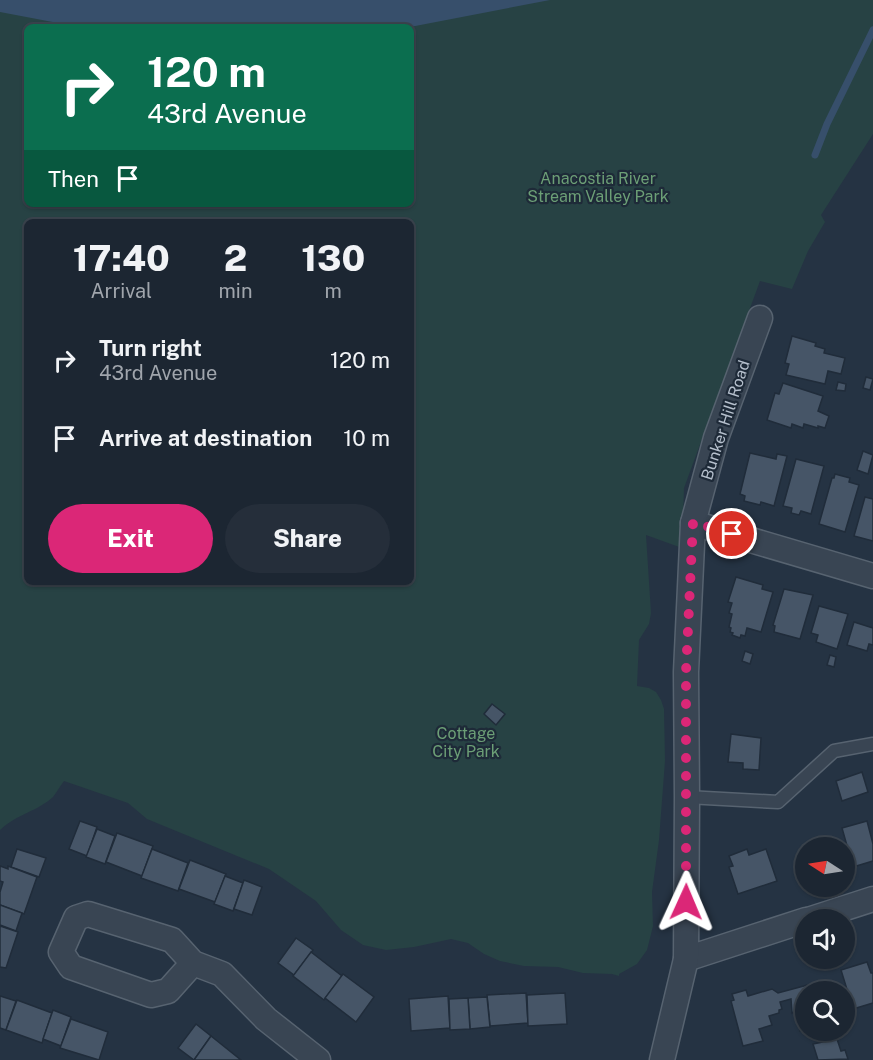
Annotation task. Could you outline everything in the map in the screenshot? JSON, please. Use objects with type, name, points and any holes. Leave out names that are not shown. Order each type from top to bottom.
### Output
[{"type":"street","name":"Bunker Hill Road","points":[[662,1060],[686,959],[686,672],[693,522],[716,438],[760,318]]},
{"type":"street","points":[[693,522],[873,576]]},
{"type":"street","points":[[842,909],[873,899]]},
{"type":"street","points":[[193,963],[168,991],[151,995],[71,967],[61,952],[76,918],[88,914],[172,940],[193,963],[222,974],[266,1020],[318,1060]]},
{"type":"street","points":[[686,959],[795,924]]},
{"type":"lane","points":[[687,797],[778,802],[834,751],[873,744]]},
{"type":"green space","points":[[0,0],[873,0],[873,134],[821,215],[825,222],[808,251],[792,289],[760,281],[684,488],[682,548],[646,535],[651,613],[649,624],[639,640],[637,686],[656,692],[661,700],[664,709],[665,761],[659,840],[652,892],[653,926],[647,950],[637,964],[619,976],[583,973],[558,967],[524,966],[500,961],[468,943],[451,939],[386,950],[363,945],[341,930],[316,901],[269,869],[147,819],[128,803],[64,781],[47,802],[0,830]]},
{"type":"water","points":[[0,0],[550,0],[414,26],[414,24],[63,24],[0,12]]},
{"type":"building","points":[[792,336],[816,343],[815,346],[825,349],[824,353],[845,358],[841,374],[828,371],[825,384],[786,375],[789,364],[785,363]]},
{"type":"building","points":[[866,377],[873,379],[870,390],[863,388]]},
{"type":"building","points":[[838,382],[846,384],[845,391],[836,390]]},
{"type":"building","points":[[783,383],[823,396],[818,411],[829,416],[825,428],[804,424],[803,428],[792,424],[791,428],[767,420],[775,393],[779,394]]},
{"type":"building","points":[[863,451],[873,455],[868,474],[857,470]]},
{"type":"building","points":[[750,453],[776,459],[777,454],[787,456],[774,506],[761,502],[760,505],[744,501],[745,496],[740,494]]},
{"type":"building","points":[[796,459],[824,466],[811,514],[801,511],[799,515],[791,513],[792,508],[783,506]]},
{"type":"building","points":[[835,474],[850,478],[849,482],[859,485],[845,532],[819,524]]},
{"type":"building","points":[[865,497],[873,499],[873,541],[854,536]]},
{"type":"building","points":[[736,577],[763,585],[762,589],[773,592],[761,632],[747,628],[745,636],[741,635],[740,638],[732,635],[729,627],[732,603],[728,602]]},
{"type":"building","points":[[784,589],[813,595],[800,639],[774,632],[775,626],[773,625]]},
{"type":"building","points":[[819,606],[848,614],[837,649],[816,642],[818,635],[811,633]]},
{"type":"building","points":[[854,622],[873,628],[873,645],[869,644],[867,651],[847,645]]},
{"type":"building","points":[[745,651],[753,654],[750,664],[742,661]]},
{"type":"building","points":[[830,655],[836,657],[834,667],[827,665]]},
{"type":"building","points":[[492,704],[505,714],[496,725],[484,714]]},
{"type":"building","points":[[731,734],[761,738],[759,770],[743,769],[743,763],[728,762]]},
{"type":"building","points":[[862,772],[868,792],[842,801],[836,781]]},
{"type":"building","points":[[80,821],[97,827],[87,856],[69,849]]},
{"type":"building","points":[[867,821],[873,844],[873,861],[855,866],[855,837],[845,837],[842,828]]},
{"type":"building","points":[[97,829],[115,836],[105,864],[86,857]]},
{"type":"building","points":[[117,833],[153,846],[142,876],[106,862]]},
{"type":"building","points":[[17,849],[46,858],[39,877],[11,867]]},
{"type":"building","points":[[152,849],[188,863],[178,891],[141,878]]},
{"type":"building","points":[[747,849],[749,855],[766,849],[777,881],[738,894],[729,867],[733,866],[729,856]]},
{"type":"building","points":[[190,860],[226,874],[215,902],[179,889]]},
{"type":"building","points":[[0,866],[8,869],[8,866],[37,877],[24,914],[0,905],[3,882],[0,881]]},
{"type":"building","points":[[225,876],[243,883],[233,911],[214,904]]},
{"type":"building","points":[[244,880],[262,887],[252,915],[234,909]]},
{"type":"building","points":[[0,905],[22,913],[16,931],[0,925]]},
{"type":"building","points":[[0,926],[18,932],[6,968],[0,967]]},
{"type":"building","points":[[296,938],[313,950],[294,975],[278,963]]},
{"type":"building","points":[[311,952],[342,976],[324,1000],[293,976]]},
{"type":"building","points":[[867,962],[873,973],[873,1003],[855,1008],[855,981],[844,981],[841,970],[855,969],[855,966]]},
{"type":"building","points":[[343,974],[374,997],[356,1022],[325,998]]},
{"type":"building","points":[[795,988],[795,1015],[794,1012],[792,1013],[791,999],[780,1002],[782,1009],[779,1013],[769,1016],[772,1025],[759,1029],[763,1041],[743,1046],[731,1001],[734,1000],[732,994],[746,990],[748,996],[772,989],[778,993]]},
{"type":"building","points":[[526,993],[528,1023],[490,1026],[487,995]]},
{"type":"building","points":[[565,993],[567,1024],[528,1026],[527,995]]},
{"type":"building","points":[[0,996],[16,1001],[6,1030],[0,1028]]},
{"type":"building","points":[[448,996],[450,1028],[411,1031],[409,999]]},
{"type":"building","points":[[487,997],[490,1027],[470,1029],[468,998]]},
{"type":"building","points":[[468,998],[470,1029],[450,1030],[449,999]]},
{"type":"building","points":[[17,1000],[52,1013],[42,1043],[6,1030]]},
{"type":"building","points":[[53,1010],[71,1017],[61,1046],[43,1039]]},
{"type":"building","points":[[71,1019],[108,1032],[99,1060],[60,1048]]},
{"type":"building","points":[[196,1024],[211,1036],[194,1060],[178,1048]]},
{"type":"building","points":[[211,1036],[241,1060],[194,1060]]},
{"type":"building","points":[[838,1041],[841,1051],[845,1050],[848,1059],[818,1060],[813,1044]]},
{"type":"waterway","points":[[815,155],[827,124],[873,30]]},
{"type":"route","points":[[686,902],[686,672],[693,522],[732,534]]},
{"type":"park label","name":"Anacostia River Stream Valley Park","points":[[598,187]]},
{"type":"park label","name":"Cottage City Park","points":[[466,742]]}]
